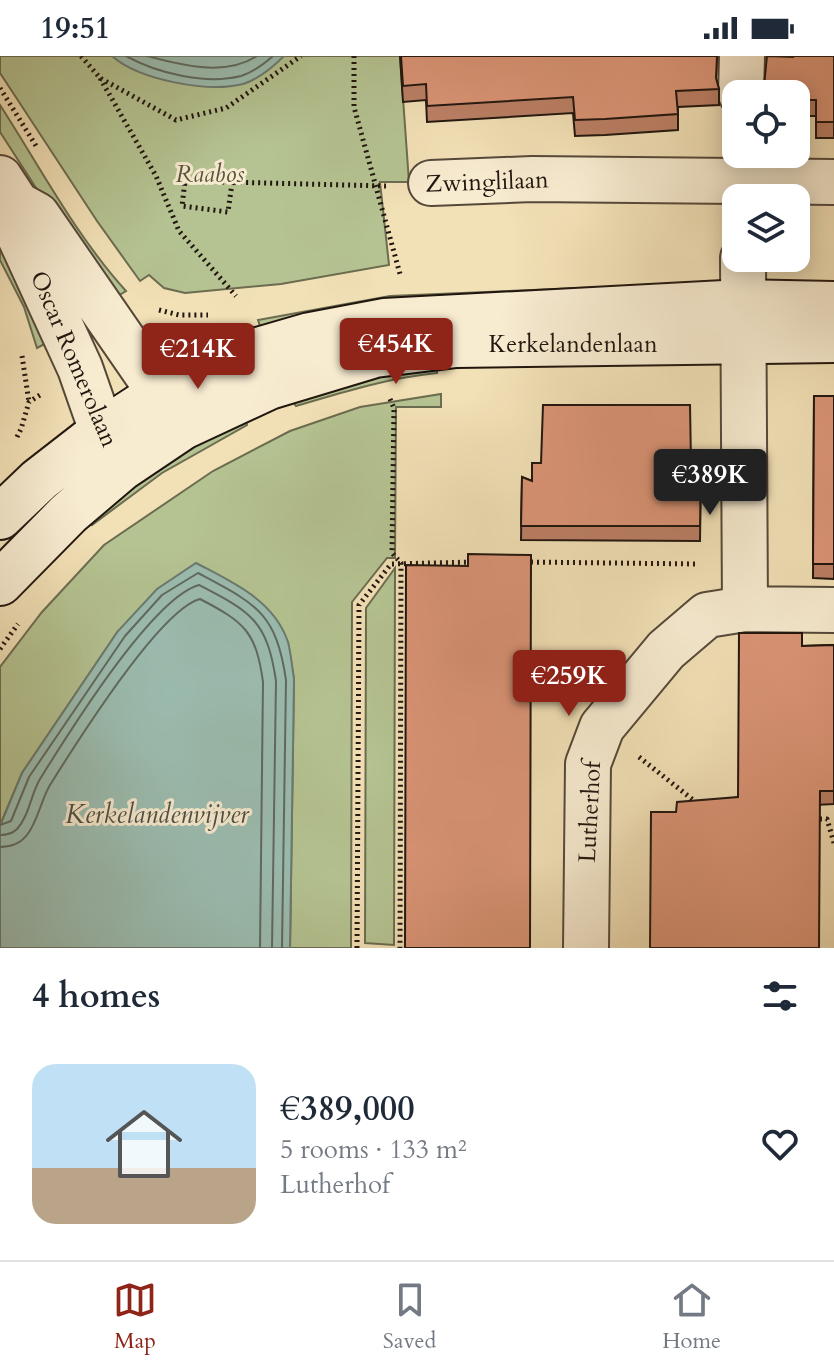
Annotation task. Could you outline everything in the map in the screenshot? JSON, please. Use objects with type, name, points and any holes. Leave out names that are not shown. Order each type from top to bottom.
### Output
[{"type":"street","points":[[741,80],[742,56]]},
{"type":"street","name":"Zwinglilaan","points":[[431,183],[741,177],[834,182]]},
{"type":"street","name":"Oscar Romerolaan","points":[[8,191],[37,215],[171,411]]},
{"type":"street","name":"Oscar Romerolaan","points":[[8,191],[18,233],[80,368],[112,450]]},
{"type":"street","points":[[743,272],[745,609]]},
{"type":"street","name":"Kerkelandenlaan","points":[[0,517],[39,480],[112,450],[171,411],[230,358],[310,335],[384,321],[743,318],[834,304]]},
{"type":"street","name":"Kerkelandenlaan","points":[[743,318],[834,340]]},
{"type":"street","name":"Kerkelandenlaan","points":[[0,583],[50,529],[112,450]]},
{"type":"street","name":"Lutherhof","points":[[586,948],[588,764],[602,727],[666,650],[707,615],[745,609],[834,610]]},
{"type":"path","points":[[81,56],[100,78],[156,176],[179,231],[236,296]]},
{"type":"path","points":[[100,78],[176,120],[226,108],[301,56]]},
{"type":"path","points":[[354,56],[354,107],[402,283]]},
{"type":"path","name":"Zwinglilaan","points":[[232,183],[228,212],[182,206],[185,181],[375,186],[431,183]]},
{"type":"path","points":[[11,446],[21,429],[29,402]]},
{"type":"path","points":[[394,408],[392,553],[401,563],[400,948]]},
{"type":"path","points":[[357,948],[359,605],[391,564],[489,562]]},
{"type":"path","points":[[521,562],[744,564]]},
{"type":"path","points":[[602,727],[703,808]]},
{"type":"path","points":[[811,819],[827,819],[834,843]]},
{"type":"green space","name":"Raabos","points":[[0,56],[400,56],[409,182],[380,182],[389,265],[281,284],[185,293],[164,288],[149,275],[140,281],[0,73]]},
{"type":"green space","points":[[0,105],[75,224],[126,291],[113,299],[76,250],[0,132]]},
{"type":"green space","points":[[0,226],[52,340],[37,348],[24,307],[0,260]]},
{"type":"green space","points":[[627,286],[631,294],[263,335],[258,320],[390,296]]},
{"type":"green space","points":[[438,362],[437,373],[383,382],[296,406],[288,395]]},
{"type":"green space","points":[[441,394],[441,407],[396,407],[395,558],[387,558],[352,602],[351,948],[290,948],[294,679],[288,642],[118,631],[22,773],[0,825],[0,667],[42,612],[104,545],[213,471],[290,431],[360,407]]},
{"type":"green space","points":[[244,413],[247,425],[162,473],[92,525],[87,518],[140,475]]},
{"type":"green space","points":[[395,568],[394,945],[365,943],[366,608]]},
{"type":"water","points":[[112,56],[284,56],[249,82],[212,87],[156,78]]},
{"type":"water","name":"Kerkelandenvijver","points":[[196,563],[237,585],[262,604],[282,627],[288,642],[294,679],[290,948],[0,948],[0,826],[22,773],[118,631],[157,589]]},
{"type":"building","points":[[401,56],[717,56],[719,89],[676,91],[678,114],[605,119],[575,120],[573,97],[427,106],[426,84],[403,86]]},
{"type":"building","points":[[767,56],[834,56],[834,122],[816,122],[816,100],[810,100],[810,80],[765,80]]},
{"type":"building","points":[[814,396],[834,396],[834,564],[813,564]]},
{"type":"building","points":[[543,405],[690,405],[691,463],[701,463],[700,526],[521,526],[522,477],[532,481],[532,463],[541,463]]},
{"type":"building","points":[[468,554],[531,555],[530,948],[405,948],[406,565],[468,566]]},
{"type":"building","points":[[739,633],[802,633],[802,646],[834,645],[834,791],[820,791],[819,948],[650,948],[651,812],[676,812],[677,802],[738,797]]}]
